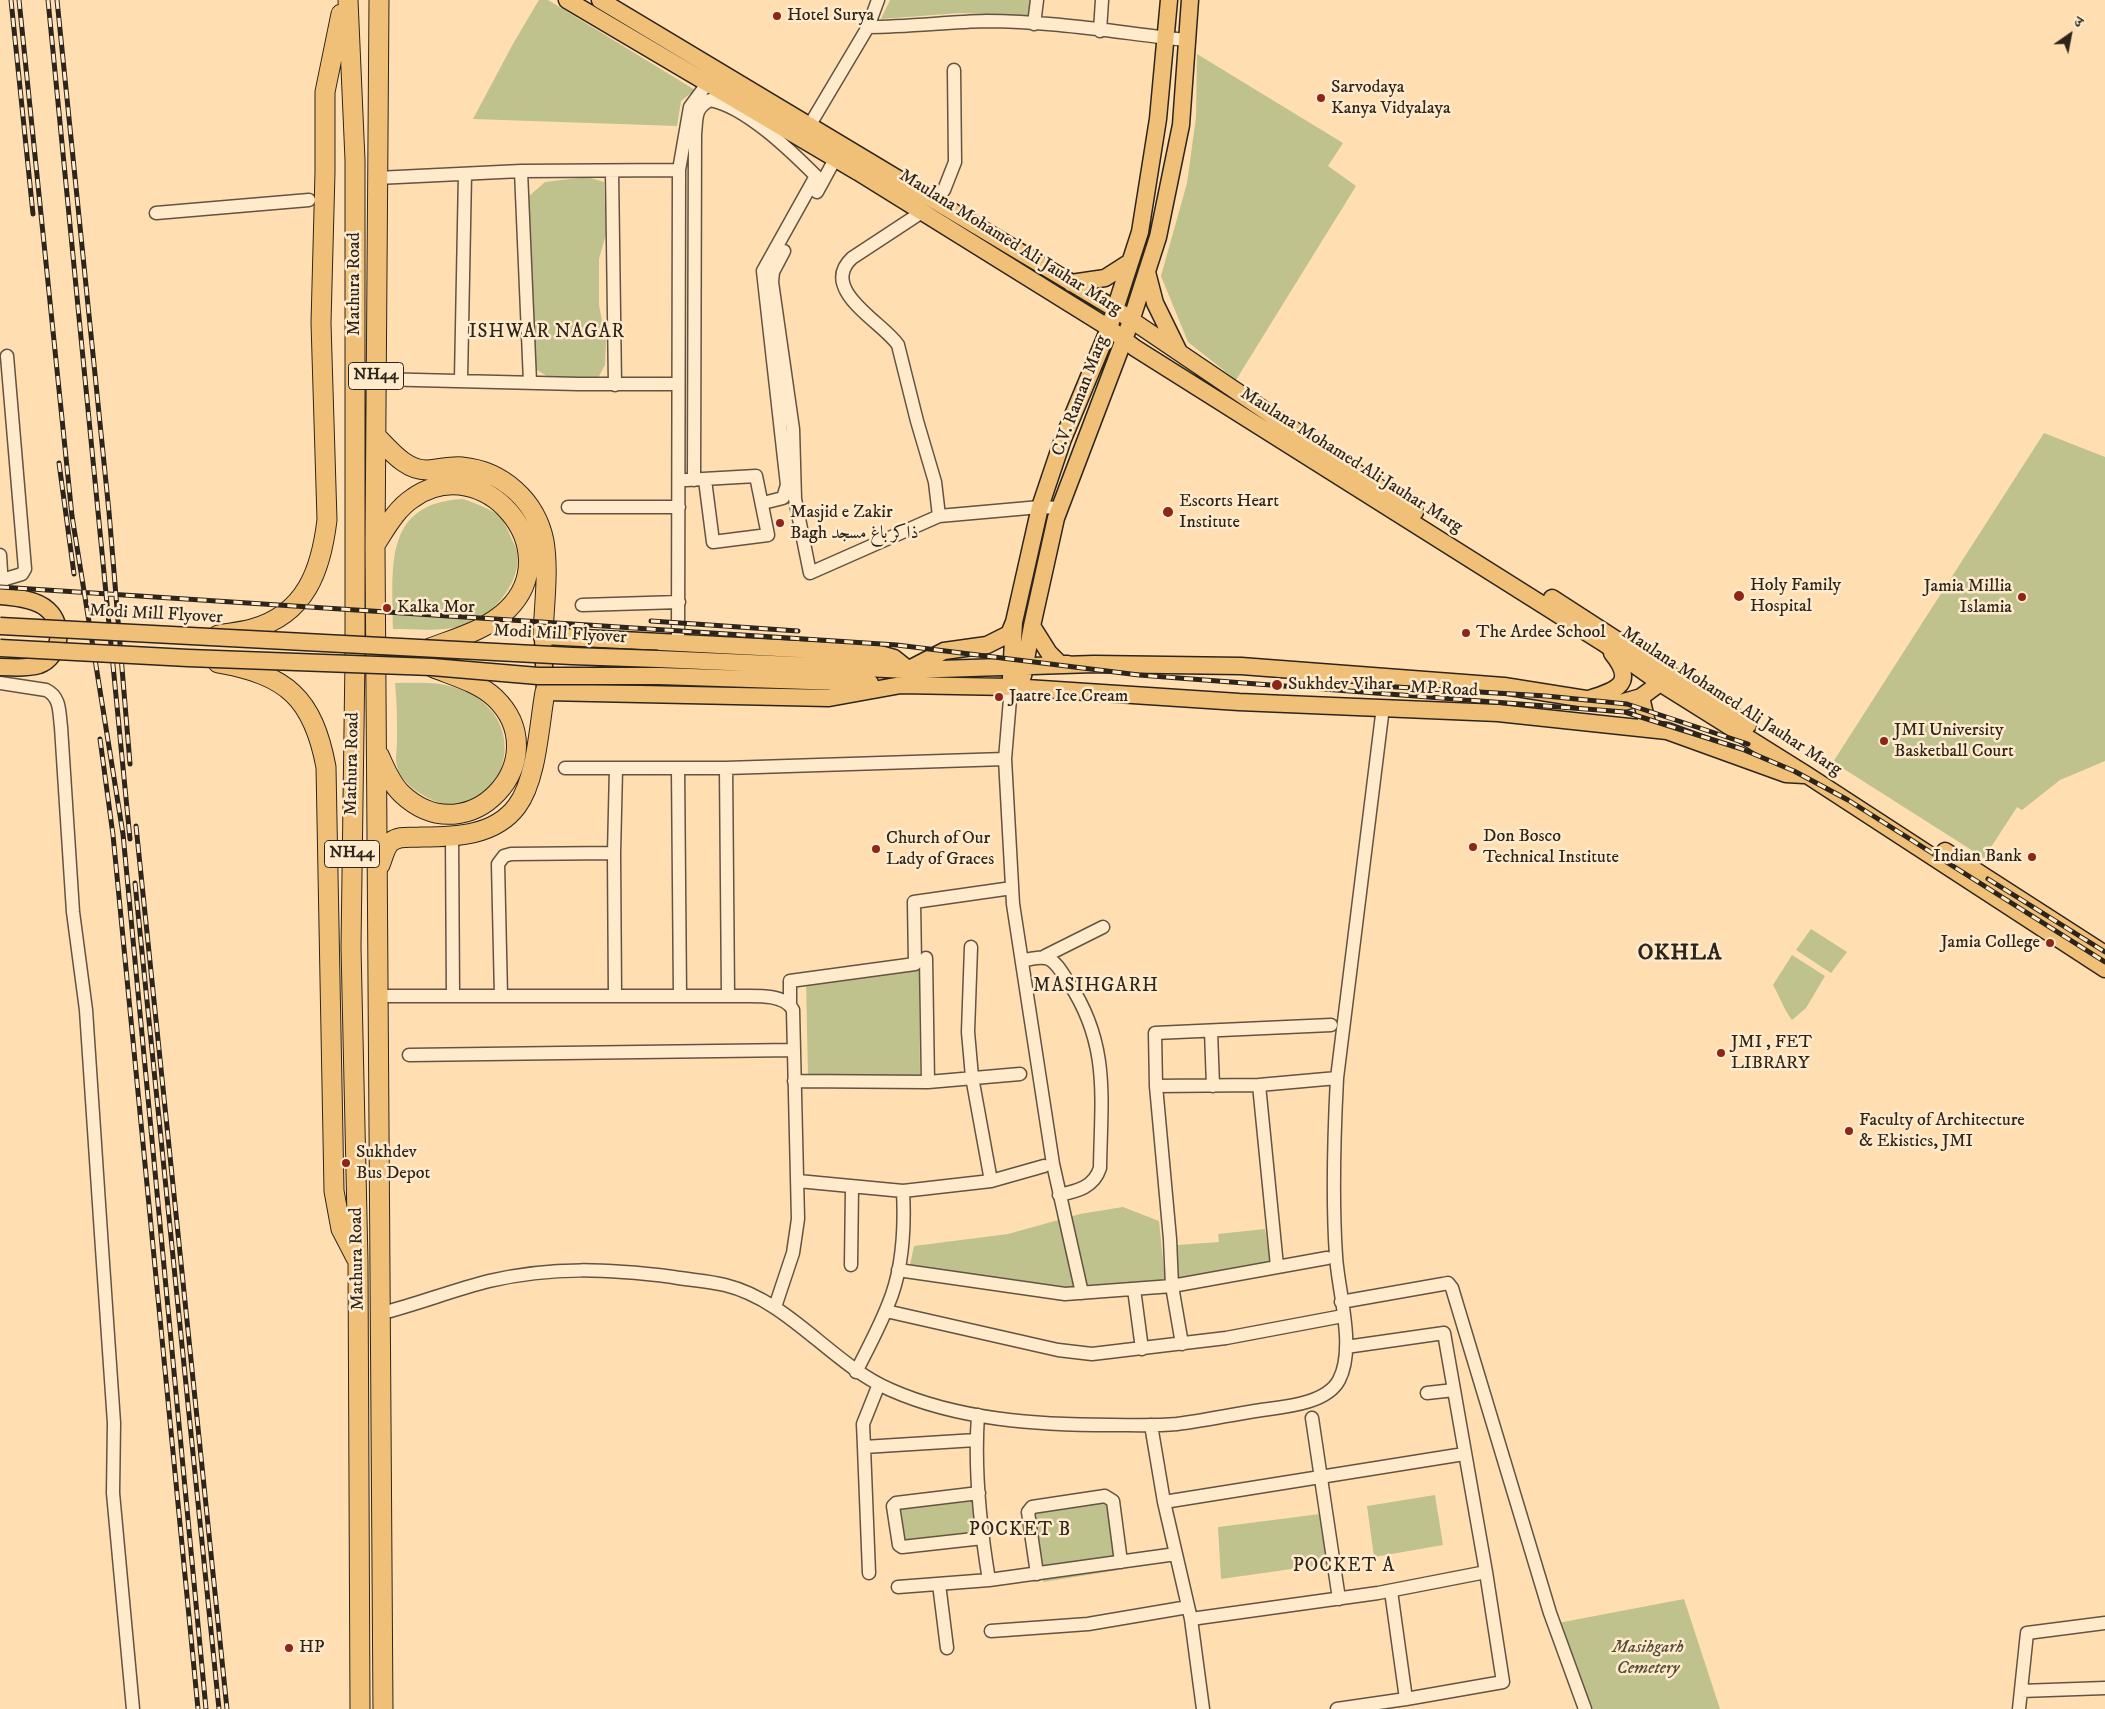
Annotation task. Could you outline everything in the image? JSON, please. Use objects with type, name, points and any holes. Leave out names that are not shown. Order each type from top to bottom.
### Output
[{"type":"highway","points":[[204,638],[252,629],[270,622],[285,612],[310,584],[318,567],[323,549],[327,520],[321,323],[325,92],[346,0]]},
{"type":"highway","name":"Mathura Road","points":[[346,0],[355,160],[355,657],[351,947],[358,1262],[360,1709]]},
{"type":"highway","name":"Mathura Road","points":[[379,0],[376,545],[383,1709]]},
{"type":"highway","points":[[376,436],[398,459],[412,467],[426,470],[460,467],[482,471],[511,486],[526,502],[537,521],[544,541],[543,636]]},
{"type":"highway","points":[[376,545],[401,508],[421,493],[444,486],[460,485],[477,489],[498,500],[515,517],[523,532],[527,548],[526,572],[518,595],[509,608],[482,627],[430,648]]},
{"type":"highway","points":[[188,658],[237,666],[279,681],[301,702],[320,738],[326,767],[334,1191],[341,1230],[358,1262]]},
{"type":"highway","points":[[377,752],[388,775],[401,794],[425,811],[450,815],[462,814],[479,807],[494,797],[506,783],[514,766],[516,754],[514,729],[503,707],[485,690],[432,667]]},
{"type":"highway","points":[[378,869],[386,849],[391,842],[398,838],[486,831],[504,821],[518,805],[530,779],[545,692]]},
{"type":"main road","name":"Maulana Mohamed Ali Jauhar Marg","points":[[567,0],[707,84],[805,133],[835,159],[1071,283],[1115,309],[1424,518],[1809,771],[2105,969]]},
{"type":"main road","name":"Maulana Mohamed Ali Jauhar Marg","points":[[600,0],[805,133],[928,207],[1109,328],[1135,348],[1605,644],[1664,677]]},
{"type":"main road","name":"C.V. Raman Marg","points":[[1017,687],[1014,622],[1040,507],[1063,439],[1109,328],[1140,232],[1158,119],[1169,0]]},
{"type":"main road","name":"C.V. Raman Marg","points":[[1017,666],[1032,626],[1060,508],[1125,339],[1158,237],[1181,126],[1190,0]]},
{"type":"main road","points":[[1071,283],[1105,278],[1130,262]]},
{"type":"main road","points":[[1146,272],[1165,326],[1182,356]]},
{"type":"main road","points":[[0,667],[29,668],[42,664],[54,650],[59,632],[56,620],[48,610],[38,603],[2,596]]},
{"type":"main road","points":[[901,684],[829,698],[545,692],[543,636],[876,652],[894,658],[909,670],[944,651],[987,645],[1009,634],[1014,622]]},
{"type":"main road","name":"Modi Mill Flyover","points":[[0,626],[572,656],[839,674],[901,684]]},
{"type":"main road","points":[[1032,626],[1049,653],[1060,664],[1094,664]]},
{"type":"main road","points":[[1585,700],[1609,692],[1619,686],[1624,676],[1623,667],[1605,644]]},
{"type":"main road","name":"Modi Mill Flyover","points":[[0,648],[188,658],[432,667],[538,676],[839,674],[1017,666]]},
{"type":"main road","name":"MP Road","points":[[1017,666],[1094,664],[1241,666],[1504,686],[1617,704],[1641,697],[1664,677]]},
{"type":"main road","name":"MP Road","points":[[901,684],[1017,687],[1240,702],[1498,713],[1667,731],[1786,774],[1809,771]]},
{"type":"main road","points":[[1641,697],[1648,728]]},
{"type":"main road","name":"Maulana Mohamed Ali Jauhar Marg","points":[[1809,771],[2105,954]]},
{"type":"street","points":[[805,133],[868,26],[878,0]]},
{"type":"street","points":[[1034,24],[1036,0]]},
{"type":"street","points":[[1100,31],[1102,0]]},
{"type":"street","points":[[868,26],[910,27],[987,21],[1187,40]]},
{"type":"street","points":[[939,516],[935,482],[916,421],[898,345],[891,334],[865,315],[851,299],[843,279],[846,264],[852,258],[928,207],[944,190],[955,162],[954,70]]},
{"type":"street","points":[[678,642],[680,170],[690,107],[707,84]]},
{"type":"street","points":[[679,481],[700,480],[756,476],[768,535],[714,542],[700,480],[695,134],[698,110],[700,106],[710,100],[731,107],[787,146],[816,176],[763,271],[787,485],[784,498],[763,503]]},
{"type":"street","points":[[835,159],[777,264],[772,282],[793,429],[795,499],[810,573],[939,516],[1040,507],[1060,508]]},
{"type":"street","points":[[377,178],[521,172],[680,170]]},
{"type":"street","points":[[612,171],[615,385]]},
{"type":"street","points":[[521,172],[530,382]]},
{"type":"street","points":[[461,379],[465,174]]},
{"type":"street","points":[[156,213],[308,200]]},
{"type":"street","points":[[2,580],[22,574],[26,569],[5,358]]},
{"type":"street","points":[[376,379],[461,379],[615,385],[678,384]]},
{"type":"street","points":[[568,507],[679,507]]},
{"type":"street","points":[[0,555],[2,596]]},
{"type":"street","points":[[582,605],[679,602]]},
{"type":"street","points":[[0,683],[52,693],[57,698],[61,727],[73,903],[86,1010],[114,1423],[113,1493],[133,1709]]},
{"type":"street","points":[[1017,687],[1005,758],[1012,888],[1059,1195],[1082,1293]]},
{"type":"street","points":[[382,1313],[488,1282],[539,1272],[589,1269],[644,1274],[727,1286],[775,1307],[856,1372],[879,1384],[919,1402],[1005,1420],[1066,1425],[1178,1424],[1280,1407],[1319,1397],[1332,1390],[1341,1377],[1346,1347],[1336,1256],[1334,1126],[1337,1078],[1383,707]]},
{"type":"street","points":[[565,768],[726,768],[1005,758]]},
{"type":"street","points":[[678,768],[680,996]]},
{"type":"street","points":[[726,768],[728,996]]},
{"type":"street","points":[[615,996],[614,854],[616,769]]},
{"type":"street","points":[[452,835],[453,996]]},
{"type":"street","points":[[501,996],[498,864],[501,860],[511,854],[614,854]]},
{"type":"street","points":[[790,1006],[790,981],[915,964],[914,902],[1012,888]]},
{"type":"street","points":[[1022,961],[1045,956],[1103,927]]},
{"type":"street","points":[[971,948],[968,1032],[972,1077],[990,1181]]},
{"type":"street","points":[[1045,956],[1051,958],[1058,966],[1084,1006],[1094,1034],[1101,1063],[1100,1168],[1097,1178],[1088,1186],[1059,1195]]},
{"type":"street","points":[[926,958],[928,1082]]},
{"type":"street","points":[[380,996],[728,996],[778,999],[790,1006],[793,1010],[798,1219],[793,1253],[775,1307]]},
{"type":"street","points":[[1182,1344],[1172,1286],[1156,1086],[1156,1034],[1332,1025]]},
{"type":"street","points":[[1211,1031],[1213,1086]]},
{"type":"street","points":[[409,1055],[794,1050]]},
{"type":"street","points":[[794,1081],[928,1082],[1020,1074]]},
{"type":"street","points":[[1156,1086],[1259,1085],[1337,1078]]},
{"type":"street","points":[[1259,1085],[1277,1266]]},
{"type":"street","points":[[798,1181],[903,1191],[990,1181],[1044,1166]]},
{"type":"street","points":[[850,1265],[852,1187]]},
{"type":"street","points":[[856,1372],[886,1311],[898,1270],[904,1223],[903,1191]]},
{"type":"street","points":[[898,1270],[1065,1294],[1172,1286],[1327,1258]]},
{"type":"street","points":[[1341,1302],[1450,1284],[1550,1610],[1585,1709]]},
{"type":"street","points":[[1134,1289],[1142,1349]]},
{"type":"street","points":[[886,1311],[1058,1350],[1092,1354],[1182,1344],[1343,1316]]},
{"type":"street","points":[[1337,1709],[1503,1682],[1486,1572],[1444,1332],[1346,1347]]},
{"type":"street","points":[[869,1573],[863,1424],[879,1384]]},
{"type":"street","points":[[1427,1393],[1454,1390]]},
{"type":"street","points":[[978,1415],[976,1440],[979,1493],[989,1580]]},
{"type":"street","points":[[1312,1418],[1339,1599]]},
{"type":"street","points":[[1151,1425],[1164,1502],[1190,1613],[1203,1709]]},
{"type":"street","points":[[864,1447],[976,1440]]},
{"type":"street","points":[[1164,1502],[1464,1454]]},
{"type":"street","points":[[979,1493],[896,1503],[893,1506],[899,1545],[902,1548],[983,1538]]},
{"type":"street","points":[[1037,1574],[1028,1512],[1032,1506],[1106,1496],[1113,1501],[1122,1562]]},
{"type":"street","points":[[898,1587],[989,1580],[1176,1554]]},
{"type":"street","points":[[991,1631],[1088,1624],[1339,1599],[1391,1591],[1486,1572]]},
{"type":"street","points":[[939,1584],[947,1648]]},
{"type":"street","points":[[1391,1591],[1406,1699]]},
{"type":"street","points":[[2019,1709],[2027,1633],[2105,1623]]},
{"type":"street","points":[[2021,1691],[2105,1688]]},
{"type":"green space","points":[[539,0],[548,0],[695,90],[681,101],[677,126],[473,119]]},
{"type":"green space","points":[[890,0],[1030,0],[1028,16],[960,13],[881,19]]},
{"type":"green space","points":[[1197,54],[1343,143],[1328,166],[1356,186],[1236,380],[1188,342],[1161,276],[1187,183],[1196,117]]},
{"type":"green space","points":[[587,177],[604,182],[606,234],[599,259],[599,305],[606,341],[605,365],[598,378],[550,378],[532,367],[528,197],[545,182]]},
{"type":"green space","name":"Jamia Millia Islamia","points":[[2044,433],[2105,457],[2105,761],[2060,780],[2022,810],[2017,807],[1984,858],[1833,762]]},
{"type":"green space","points":[[463,499],[494,512],[505,524],[517,552],[517,563],[511,584],[490,611],[472,622],[453,628],[433,630],[393,629],[394,562],[398,543],[405,526],[418,512],[437,503]]},
{"type":"green space","points":[[395,683],[428,683],[452,686],[486,705],[500,726],[505,749],[500,771],[488,790],[470,802],[447,804],[421,794],[406,782],[396,763],[397,718]]},
{"type":"green space","points":[[1811,929],[1847,952],[1831,973],[1796,950]]},
{"type":"green space","points":[[1792,955],[1825,976],[1806,1008],[1792,1020],[1773,985]]},
{"type":"green space","points":[[919,962],[920,1078],[808,1077],[806,980]]},
{"type":"green space","points":[[1123,1207],[1159,1221],[1165,1280],[1063,1287],[910,1265],[914,1246],[1008,1234],[1080,1214]]},
{"type":"green space","points":[[1265,1229],[1270,1262],[1178,1279],[1177,1245],[1219,1242],[1218,1234]]},
{"type":"green space","points":[[982,1494],[984,1536],[903,1545],[895,1506]]},
{"type":"green space","points":[[1435,1495],[1443,1545],[1374,1557],[1367,1506]]},
{"type":"green space","points":[[1110,1500],[1119,1570],[1043,1582],[1032,1511]]},
{"type":"green space","points":[[1320,1514],[1327,1564],[1221,1579],[1218,1527]]},
{"type":"green space","name":"Masihgarh Cemetery","points":[[1684,1599],[1720,1709],[1589,1709],[1558,1623]]},
{"type":"railway","points":[[11,0],[33,214]]},
{"type":"railway","points":[[19,0],[72,516],[123,834],[206,1709]]},
{"type":"railway","points":[[48,0],[130,839]]},
{"type":"railway","points":[[57,0],[109,512],[130,764]]},
{"type":"railway","points":[[59,463],[74,574]]},
{"type":"railway","points":[[0,587],[897,645],[1139,675],[1625,712],[1742,749],[1794,771],[1848,800],[2105,962]]},
{"type":"railway","points":[[651,621],[798,631]]},
{"type":"railway","points":[[1363,685],[1546,696],[1627,704],[1748,744]]},
{"type":"railway","points":[[100,739],[113,835],[198,1709]]},
{"type":"railway","points":[[136,826],[227,1709]]},
{"type":"railway","points":[[1988,879],[2105,952]]},
{"type":"railway","points":[[135,883],[219,1709]]},
{"type":"place","name":"Hotel Surya","points":[[777,16]]},
{"type":"place","name":"Sarvodaya Kanya Vidyalaya","points":[[1321,98]]},
{"type":"place","name":"Escorts Heart Institute","points":[[1168,512]]},
{"type":"place","name":"Masjid e Zakir Bagh ذاکر باغ مسجد","points":[[780,523]]},
{"type":"place","name":"Holy Family Hospital","points":[[1739,596]]},
{"type":"place","name":"Jamia Millia Islamia","points":[[2022,597]]},
{"type":"place","name":"Kalka Mor","points":[[387,608]]},
{"type":"place","name":"The Ardee School","points":[[1466,633]]},
{"type":"place","name":"Sukhdev Vihar","points":[[1277,685]]},
{"type":"place","name":"Jaatre Ice Cream","points":[[999,697]]},
{"type":"place","name":"JMI University Basketball Court","points":[[1884,741]]},
{"type":"place","name":"Don Bosco Technical Institute","points":[[1473,847]]},
{"type":"place","name":"Church of Our Lady of Graces","points":[[876,849]]},
{"type":"place","name":"Indian Bank","points":[[2032,857]]},
{"type":"place","name":"Jamia College","points":[[2050,943]]},
{"type":"place","name":"JMI , FET LIBRARY","points":[[1721,1053]]},
{"type":"place","name":"Faculty of Architecture & Ekistics, JMI","points":[[1849,1131]]},
{"type":"place","name":"Sukhdev Bus Depot","points":[[346,1163]]},
{"type":"place","name":"HP","points":[[289,1648]]},
{"type":"district","name":"ISHWAR NAGAR","points":[[547,333]]},
{"type":"district","name":"OKHLA","points":[[1680,954]]},
{"type":"district","name":"MASIHGARH","points":[[1096,987]]},
{"type":"district","name":"POCKET B","points":[[1020,1531]]},
{"type":"district","name":"POCKET A","points":[[1344,1567]]}]
